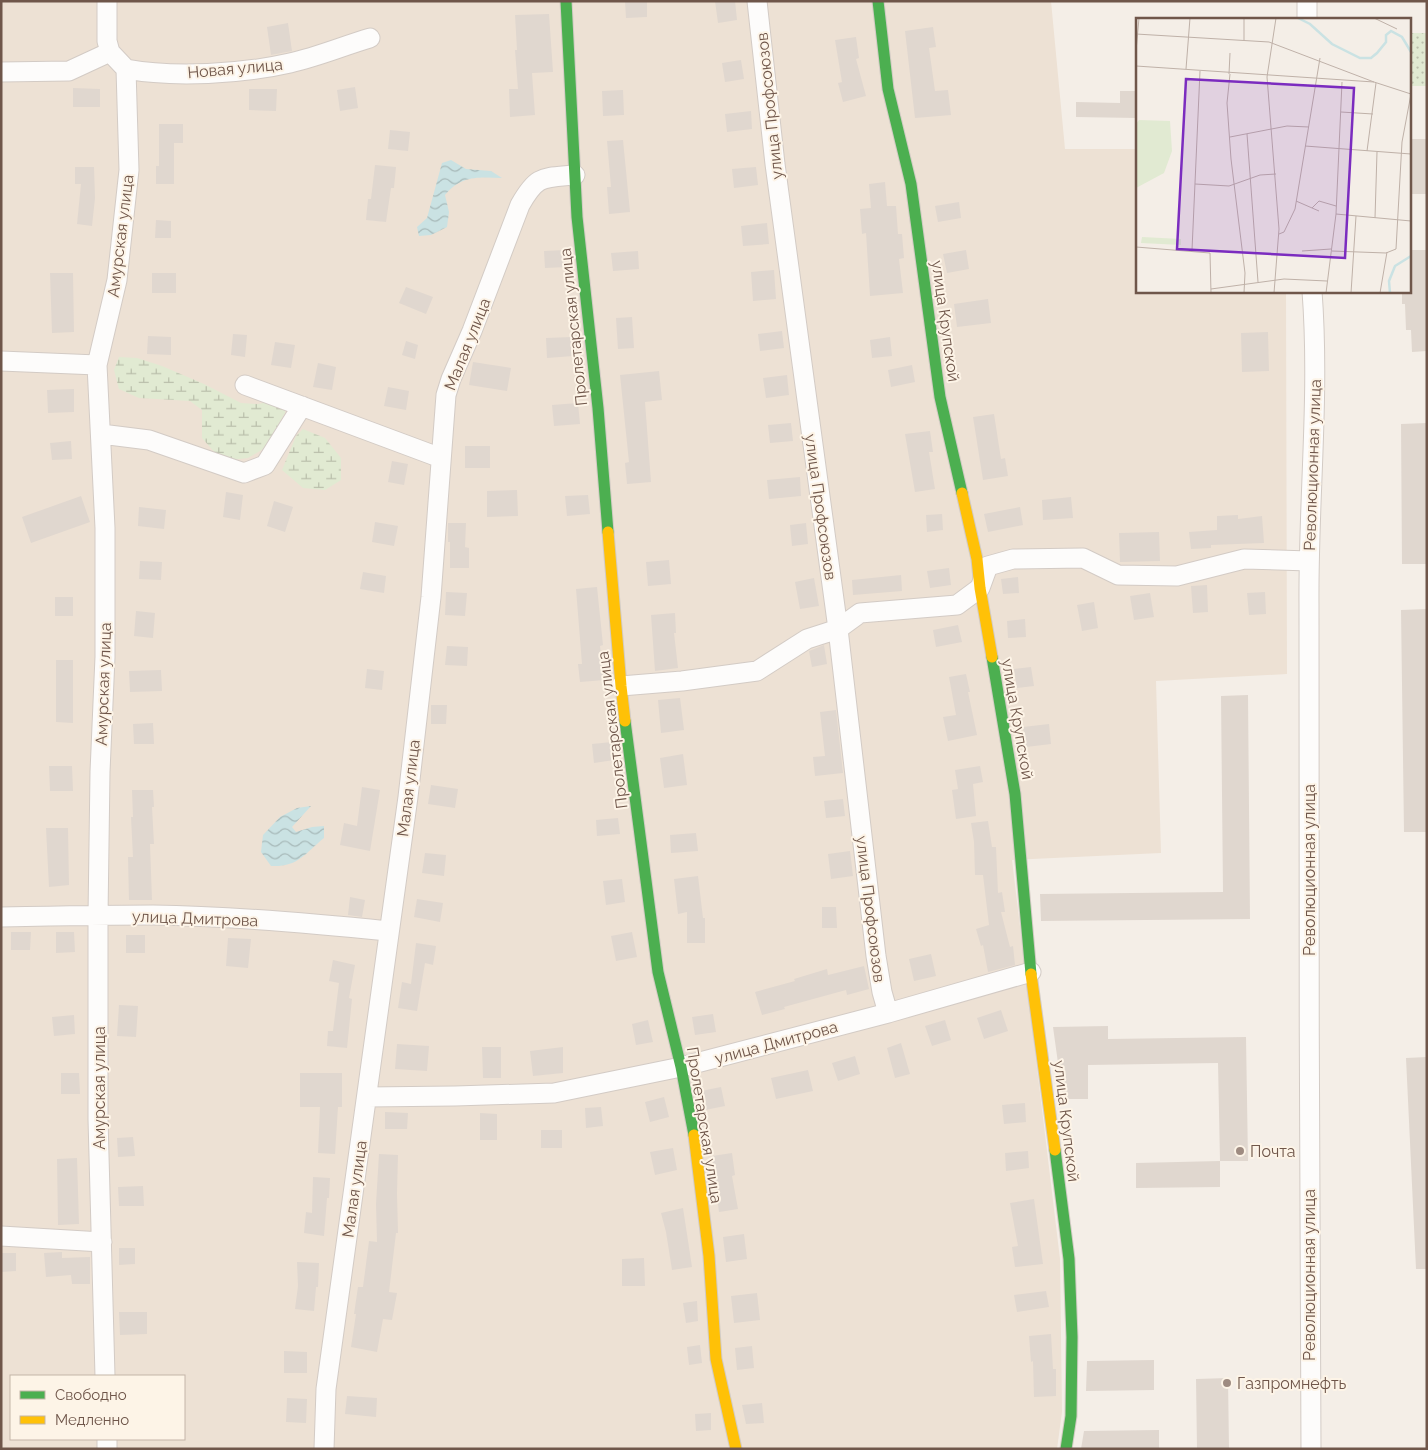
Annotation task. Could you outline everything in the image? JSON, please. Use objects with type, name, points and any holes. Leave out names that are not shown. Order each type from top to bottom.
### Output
[{"type":"street","points":[[107,1],[107,42],[110,52],[126,69]]},
{"type":"street","name":"Пролетарская улица","points":[[566,1],[577,217],[598,417],[621,686],[658,972],[682,1067],[692,1128],[709,1256],[716,1359],[736,1449]]},
{"type":"street","name":"улица Профсоюзов","points":[[757,1],[775,164],[838,629],[876,956],[882,992],[888,1013]]},
{"type":"street","name":"улица Крупской","points":[[878,1],[888,89],[910,184],[940,397],[977,559],[980,588],[1015,794],[1032,972],[1069,1259],[1072,1347],[1071,1416],[1066,1449]]},
{"type":"street","points":[[1307,1],[1307,18]]},
{"type":"street","name":"Новая улица","points":[[126,69],[190,74],[252,70],[290,63],[370,38]]},
{"type":"street","points":[[1,72],[69,71],[110,52]]},
{"type":"street","name":"Амурская улица","points":[[106,1375],[98,1119],[98,916],[100,772],[105,657],[105,528],[97,365],[118,280],[129,170],[126,69]]},
{"type":"street","name":"Малая улица","points":[[324,1449],[326,1389],[408,797],[430,606],[446,395],[520,205],[535,182],[542,179],[575,175]]},
{"type":"street","name":"Революционная улица","points":[[1311,1449],[1309,1291],[1309,561],[1316,338],[1312,292]]},
{"type":"street","points":[[1,361],[97,365]]},
{"type":"street","points":[[245,385],[441,458]]},
{"type":"street","points":[[101,434],[149,440],[244,473],[265,465],[302,406]]},
{"type":"street","points":[[621,686],[682,681],[757,671],[807,639],[838,629],[860,613],[957,605],[980,588],[988,566],[1013,559],[1083,558],[1118,575],[1177,576],[1244,558],[1309,561]]},
{"type":"street","name":"улица Дмитрова","points":[[1,917],[153,915],[225,917],[388,931]]},
{"type":"street","name":"улица Дмитрова","points":[[367,1097],[554,1093],[682,1067],[888,1013],[1032,972]]},
{"type":"street","points":[[1,1236],[102,1242]]},
{"type":"shaded area","points":[[1,1],[1051,1],[1065,149],[1136,149],[1136,292],[1286,292],[1287,674],[1156,681],[1161,853],[1012,860],[1060,1259],[1062,1412],[1057,1449],[1,1449]]},
{"type":"green space","points":[[1410,33],[1427,33],[1427,86],[1410,86]]},
{"type":"green space","points":[[119,357],[137,358],[162,366],[204,384],[241,403],[258,404],[268,402],[285,409],[285,413],[265,448],[248,458],[232,460],[216,454],[202,438],[202,410],[190,401],[139,398],[119,389],[114,370]]},
{"type":"green space","points":[[303,429],[325,438],[341,458],[341,480],[325,490],[303,488],[282,470],[296,436]]},
{"type":"water","points":[[451,160],[466,169],[491,171],[502,178],[471,179],[451,188],[445,195],[449,212],[447,227],[431,235],[419,236],[417,227],[427,218],[442,163]]},
{"type":"water","points":[[311,806],[292,827],[296,832],[312,827],[324,826],[324,838],[295,862],[271,866],[261,852],[263,835],[280,817],[297,808]]},
{"type":"building","points":[[625,1],[647,1],[647,17],[626,18]]},
{"type":"building","points":[[715,1],[735,1],[737,20],[718,23]]},
{"type":"building","points":[[549,14],[553,72],[532,73],[535,115],[510,117],[509,89],[518,89],[515,15]]},
{"type":"building","points":[[288,23],[292,51],[271,55],[267,27]]},
{"type":"building","points":[[933,27],[936,47],[929,48],[935,91],[948,90],[951,115],[915,118],[905,31]]},
{"type":"building","points":[[856,37],[859,58],[856,59],[866,96],[843,102],[838,83],[842,82],[835,40]]},
{"type":"building","points":[[741,60],[744,79],[725,82],[722,63]]},
{"type":"building","points":[[355,87],[358,108],[340,111],[337,90]]},
{"type":"building","points":[[73,88],[100,89],[100,107],[73,107]]},
{"type":"building","points":[[249,89],[277,89],[276,111],[249,110]]},
{"type":"building","points":[[623,90],[624,115],[603,116],[602,91]]},
{"type":"building","points":[[1120,91],[1136,91],[1136,118],[1076,117],[1076,102],[1120,103]]},
{"type":"building","points":[[751,111],[752,129],[727,132],[725,114]]},
{"type":"building","points":[[159,124],[183,124],[183,143],[174,143],[174,184],[156,184],[156,166],[159,166]]},
{"type":"building","points":[[390,130],[410,132],[408,151],[388,149]]},
{"type":"building","points":[[1410,139],[1427,139],[1427,194],[1410,194]]},
{"type":"building","points":[[623,140],[630,212],[609,214],[607,187],[611,187],[607,141]]},
{"type":"building","points":[[375,165],[396,167],[394,188],[391,188],[386,222],[366,220],[368,199],[371,199]]},
{"type":"building","points":[[75,167],[94,167],[95,198],[92,226],[77,224],[81,184],[75,184]]},
{"type":"building","points":[[756,167],[758,185],[734,188],[732,169]]},
{"type":"building","points":[[885,182],[887,206],[896,206],[898,234],[902,234],[904,258],[899,259],[903,293],[870,296],[866,233],[862,234],[860,209],[871,208],[869,184]]},
{"type":"building","points":[[959,202],[961,218],[938,222],[935,206]]},
{"type":"building","points":[[156,220],[171,221],[171,238],[155,238]]},
{"type":"building","points":[[767,223],[769,244],[743,246],[741,226]]},
{"type":"building","points":[[566,250],[567,267],[545,268],[544,251]]},
{"type":"building","points":[[966,250],[969,269],[947,273],[943,254]]},
{"type":"building","points":[[1410,250],[1427,250],[1427,351],[1412,352],[1411,330],[1406,330],[1405,304],[1402,304],[1402,292],[1410,292]]},
{"type":"building","points":[[638,251],[639,269],[613,271],[611,253]]},
{"type":"building","points":[[774,270],[776,299],[753,301],[751,272]]},
{"type":"building","points":[[50,273],[73,273],[74,332],[52,333]]},
{"type":"building","points":[[152,273],[176,273],[176,293],[152,293]]},
{"type":"building","points":[[406,287],[433,297],[426,314],[399,303]]},
{"type":"building","points":[[988,299],[991,323],[957,327],[954,304]]},
{"type":"building","points":[[632,317],[634,348],[618,349],[616,318]]},
{"type":"building","points":[[782,331],[784,348],[760,351],[758,334]]},
{"type":"building","points":[[1268,332],[1269,371],[1242,372],[1241,333]]},
{"type":"building","points":[[233,334],[247,335],[245,357],[231,355]]},
{"type":"building","points":[[148,336],[171,337],[171,355],[147,354]]},
{"type":"building","points":[[572,337],[573,356],[547,358],[546,338]]},
{"type":"building","points":[[890,337],[892,356],[872,358],[870,340]]},
{"type":"building","points":[[406,341],[418,345],[415,359],[402,355]]},
{"type":"building","points":[[275,342],[295,345],[291,368],[271,365]]},
{"type":"building","points":[[473,362],[511,368],[507,391],[469,385]]},
{"type":"building","points":[[318,363],[336,367],[332,390],[313,387]]},
{"type":"building","points":[[912,365],[915,382],[891,387],[888,370]]},
{"type":"building","points":[[659,371],[662,400],[645,402],[651,482],[627,484],[625,463],[629,462],[620,375]]},
{"type":"building","points":[[787,375],[789,395],[766,398],[763,378]]},
{"type":"building","points":[[388,387],[409,391],[406,410],[384,406]]},
{"type":"building","points":[[74,389],[74,412],[48,413],[47,390]]},
{"type":"building","points":[[578,403],[580,424],[554,426],[552,405]]},
{"type":"building","points":[[994,414],[1001,459],[1005,458],[1008,476],[983,480],[973,417]]},
{"type":"building","points":[[791,423],[793,441],[770,443],[768,425]]},
{"type":"building","points":[[1427,423],[1427,564],[1402,564],[1401,424]]},
{"type":"building","points":[[930,431],[933,452],[929,452],[935,489],[915,492],[905,434]]},
{"type":"building","points":[[71,441],[72,459],[52,460],[50,443]]},
{"type":"building","points":[[465,446],[490,446],[490,468],[465,468]]},
{"type":"building","points":[[392,461],[408,464],[404,485],[388,482]]},
{"type":"building","points":[[800,477],[801,496],[769,499],[767,480]]},
{"type":"building","points":[[517,490],[518,516],[487,517],[487,491]]},
{"type":"building","points":[[226,492],[243,495],[240,520],[223,517]]},
{"type":"building","points":[[588,495],[590,514],[567,516],[565,496]]},
{"type":"building","points":[[81,496],[90,522],[31,543],[22,517]]},
{"type":"building","points":[[1071,497],[1073,518],[1043,520],[1042,500]]},
{"type":"building","points":[[274,501],[293,507],[285,532],[267,526]]},
{"type":"building","points":[[139,507],[166,510],[164,529],[138,526]]},
{"type":"building","points":[[1020,507],[1023,525],[988,532],[984,514]]},
{"type":"building","points":[[942,514],[943,530],[927,532],[926,515]]},
{"type":"building","points":[[1238,515],[1238,519],[1262,516],[1264,543],[1211,545],[1211,548],[1191,549],[1189,532],[1217,530],[1217,516]]},
{"type":"building","points":[[375,522],[398,526],[394,546],[372,542]]},
{"type":"building","points":[[448,523],[466,523],[465,547],[469,548],[469,568],[450,568]]},
{"type":"building","points":[[806,523],[808,544],[792,546],[790,525]]},
{"type":"building","points":[[1159,532],[1160,561],[1120,562],[1119,533]]},
{"type":"building","points":[[669,560],[671,584],[648,586],[646,562]]},
{"type":"building","points":[[140,561],[162,562],[161,580],[139,579]]},
{"type":"building","points":[[949,568],[951,585],[930,588],[927,571]]},
{"type":"building","points":[[363,572],[386,576],[384,593],[360,589]]},
{"type":"building","points":[[901,575],[902,591],[853,595],[852,580]]},
{"type":"building","points":[[1018,577],[1019,593],[1003,594],[1001,579]]},
{"type":"building","points":[[814,578],[819,606],[800,609],[795,582]]},
{"type":"building","points":[[1207,585],[1208,612],[1193,613],[1191,586]]},
{"type":"building","points":[[597,587],[603,645],[600,646],[604,680],[580,682],[578,664],[582,664],[576,589]]},
{"type":"building","points":[[446,592],[467,593],[465,616],[445,615]]},
{"type":"building","points":[[1265,592],[1266,614],[1249,615],[1247,593]]},
{"type":"building","points":[[1150,593],[1154,617],[1134,620],[1130,596]]},
{"type":"building","points":[[55,597],[73,597],[73,616],[55,616]]},
{"type":"building","points":[[1094,602],[1098,628],[1082,631],[1077,605]]},
{"type":"building","points":[[1427,609],[1427,832],[1404,832],[1401,610]]},
{"type":"building","points":[[136,611],[155,613],[153,638],[134,636]]},
{"type":"building","points":[[675,613],[676,633],[674,633],[678,668],[655,671],[651,615]]},
{"type":"building","points":[[1025,619],[1026,637],[1008,638],[1007,621]]},
{"type":"building","points":[[958,625],[962,642],[936,647],[933,630]]},
{"type":"building","points":[[824,645],[827,664],[812,667],[809,651]]},
{"type":"building","points":[[447,646],[468,647],[467,666],[445,665]]},
{"type":"building","points":[[56,660],[73,660],[73,723],[56,722]]},
{"type":"building","points":[[1031,667],[1034,686],[1017,688],[1014,669]]},
{"type":"building","points":[[367,669],[384,671],[382,690],[365,688]]},
{"type":"building","points":[[161,670],[162,691],[130,692],[129,671]]},
{"type":"building","points":[[966,674],[977,735],[948,741],[943,717],[956,715],[949,677]]},
{"type":"building","points":[[1248,695],[1250,919],[1041,921],[1040,894],[1223,892],[1221,696]]},
{"type":"building","points":[[680,698],[684,730],[661,733],[658,700]]},
{"type":"building","points":[[431,705],[447,705],[446,724],[431,724]]},
{"type":"building","points":[[836,710],[843,773],[815,776],[813,757],[825,756],[820,712]]},
{"type":"building","points":[[153,723],[154,744],[134,744],[133,724]]},
{"type":"building","points":[[1049,724],[1051,744],[1026,747],[1023,727]]},
{"type":"building","points":[[612,742],[614,760],[594,763],[592,744]]},
{"type":"building","points":[[683,754],[687,785],[664,788],[660,758]]},
{"type":"building","points":[[49,766],[72,766],[73,791],[50,791]]},
{"type":"building","points":[[980,766],[983,782],[973,784],[976,816],[956,819],[952,790],[958,789],[955,770]]},
{"type":"building","points":[[431,785],[458,789],[455,808],[428,804]]},
{"type":"building","points":[[362,787],[380,790],[370,851],[340,845],[344,823],[357,826]]},
{"type":"building","points":[[132,790],[153,790],[154,844],[150,844],[152,900],[129,900],[128,857],[133,857]]},
{"type":"building","points":[[843,799],[845,816],[826,818],[824,801]]},
{"type":"building","points":[[618,818],[620,834],[597,836],[596,820]]},
{"type":"building","points":[[988,821],[992,847],[996,847],[998,893],[1002,892],[1005,912],[1001,912],[1010,947],[1013,946],[1015,965],[988,972],[983,945],[981,946],[976,929],[989,925],[983,875],[975,875],[974,842],[971,823]]},
{"type":"building","points":[[46,828],[68,828],[69,885],[49,887]]},
{"type":"building","points":[[696,833],[698,851],[671,853],[670,835]]},
{"type":"building","points":[[850,851],[853,876],[831,879],[828,854]]},
{"type":"building","points":[[425,853],[446,855],[444,876],[422,873]]},
{"type":"building","points":[[698,876],[703,918],[705,918],[705,943],[687,943],[687,912],[678,914],[674,879]]},
{"type":"building","points":[[622,879],[625,902],[606,905],[603,881]]},
{"type":"building","points":[[350,897],[365,900],[362,917],[348,915]]},
{"type":"building","points":[[417,899],[443,903],[440,922],[414,917]]},
{"type":"building","points":[[822,907],[836,907],[837,928],[822,928]]},
{"type":"building","points":[[11,932],[31,932],[30,950],[11,950]]},
{"type":"building","points":[[56,932],[74,932],[75,952],[56,953]]},
{"type":"building","points":[[632,932],[637,957],[616,961],[611,936]]},
{"type":"building","points":[[126,935],[145,935],[145,953],[126,953]]},
{"type":"building","points":[[228,938],[251,939],[248,968],[226,966]]},
{"type":"building","points":[[416,943],[436,946],[433,965],[425,963],[417,1011],[398,1008],[402,982],[411,984]]},
{"type":"building","points":[[931,954],[936,976],[914,981],[909,959]]},
{"type":"building","points":[[333,960],[355,965],[349,998],[352,999],[347,1048],[327,1046],[328,1031],[333,1031],[339,983],[329,981]]},
{"type":"building","points":[[864,966],[869,989],[847,995],[846,990],[762,1015],[755,992],[795,981],[794,979],[827,969],[828,975]]},
{"type":"building","points":[[119,1005],[138,1006],[136,1037],[117,1036]]},
{"type":"building","points":[[1001,1010],[1008,1031],[984,1039],[977,1018]]},
{"type":"building","points":[[713,1014],[716,1032],[695,1035],[692,1017]]},
{"type":"building","points":[[74,1015],[75,1034],[54,1036],[52,1017]]},
{"type":"building","points":[[648,1020],[653,1042],[636,1045],[632,1024]]},
{"type":"building","points":[[945,1020],[951,1040],[932,1046],[925,1026]]},
{"type":"building","points":[[1108,1026],[1108,1039],[1246,1037],[1248,1161],[1220,1161],[1218,1063],[1088,1065],[1088,1099],[1063,1099],[1053,1027]]},
{"type":"building","points":[[901,1043],[910,1074],[895,1078],[887,1048]]},
{"type":"building","points":[[397,1044],[429,1046],[427,1071],[395,1069]]},
{"type":"building","points":[[482,1047],[501,1047],[501,1078],[483,1078]]},
{"type":"building","points":[[563,1047],[563,1073],[533,1076],[530,1051]]},
{"type":"building","points":[[855,1056],[860,1074],[838,1081],[832,1063]]},
{"type":"building","points":[[1427,1057],[1427,1269],[1416,1269],[1406,1058]]},
{"type":"building","points":[[808,1070],[813,1091],[776,1099],[771,1078]]},
{"type":"building","points":[[61,1073],[79,1073],[80,1094],[61,1094]]},
{"type":"building","points":[[300,1073],[342,1073],[342,1107],[338,1107],[335,1154],[318,1153],[320,1107],[300,1107]]},
{"type":"building","points":[[721,1087],[725,1106],[705,1110],[701,1091]]},
{"type":"building","points":[[664,1097],[669,1117],[650,1122],[645,1102]]},
{"type":"building","points":[[1025,1103],[1026,1122],[1004,1124],[1002,1105]]},
{"type":"building","points":[[601,1107],[603,1126],[586,1128],[585,1108]]},
{"type":"building","points":[[385,1112],[408,1113],[407,1129],[385,1129]]},
{"type":"building","points":[[480,1113],[497,1114],[497,1140],[480,1140]]},
{"type":"building","points":[[541,1130],[562,1130],[562,1148],[541,1148]]},
{"type":"building","points":[[133,1137],[135,1156],[118,1157],[117,1138]]},
{"type":"building","points":[[673,1148],[677,1170],[655,1175],[650,1152]]},
{"type":"building","points":[[1028,1151],[1029,1168],[1006,1171],[1005,1153]]},
{"type":"building","points":[[732,1153],[735,1175],[732,1176],[738,1209],[719,1212],[712,1156]]},
{"type":"building","points":[[379,1154],[398,1155],[398,1233],[396,1233],[389,1292],[397,1293],[392,1320],[383,1319],[377,1352],[351,1347],[358,1287],[363,1287],[369,1241],[377,1242],[376,1204]]},
{"type":"building","points":[[77,1158],[79,1224],[58,1225],[57,1159]]},
{"type":"building","points":[[1220,1161],[1220,1187],[1136,1188],[1136,1163]]},
{"type":"building","points":[[313,1177],[330,1178],[324,1236],[304,1233],[306,1212],[312,1213]]},
{"type":"building","points":[[143,1186],[144,1206],[119,1206],[118,1187]]},
{"type":"building","points":[[1034,1199],[1043,1264],[1015,1267],[1012,1247],[1018,1246],[1010,1203]]},
{"type":"building","points":[[683,1208],[692,1267],[672,1270],[661,1213]]},
{"type":"building","points":[[744,1234],[747,1259],[726,1262],[723,1237]]},
{"type":"building","points":[[119,1248],[135,1248],[135,1264],[119,1265]]},
{"type":"building","points":[[62,1252],[62,1258],[90,1257],[90,1284],[72,1284],[71,1275],[46,1277],[44,1253]]},
{"type":"building","points":[[1,1253],[16,1253],[16,1271],[1,1272]]},
{"type":"building","points":[[644,1258],[645,1286],[622,1286],[622,1259]]},
{"type":"building","points":[[297,1262],[319,1263],[314,1311],[295,1309],[298,1286]]},
{"type":"building","points":[[1046,1291],[1049,1307],[1017,1312],[1014,1295]]},
{"type":"building","points":[[757,1293],[760,1320],[734,1323],[731,1296]]},
{"type":"building","points":[[697,1301],[698,1321],[686,1323],[683,1303]]},
{"type":"building","points":[[119,1312],[147,1312],[147,1334],[120,1335]]},
{"type":"building","points":[[1051,1334],[1053,1369],[1056,1369],[1056,1396],[1034,1397],[1033,1361],[1031,1362],[1029,1336]]},
{"type":"building","points":[[700,1345],[702,1363],[689,1365],[687,1347]]},
{"type":"building","points":[[752,1346],[754,1368],[737,1370],[735,1348]]},
{"type":"building","points":[[284,1351],[307,1352],[307,1373],[284,1373]]},
{"type":"building","points":[[1154,1360],[1154,1390],[1086,1391],[1087,1361]]},
{"type":"building","points":[[1228,1378],[1229,1449],[1197,1449],[1196,1379]]},
{"type":"building","points":[[347,1396],[377,1398],[376,1417],[345,1414]]},
{"type":"building","points":[[287,1398],[307,1399],[306,1423],[286,1422]]},
{"type":"building","points":[[762,1403],[764,1423],[746,1424],[742,1405]]},
{"type":"building","points":[[711,1413],[711,1430],[696,1431],[695,1414]]},
{"type":"building","points":[[1159,1430],[1159,1449],[1081,1449],[1084,1431]]},
{"type":"traffic: fast","points":[[566,1],[577,217],[598,408],[608,532]]},
{"type":"traffic: fast","points":[[878,1],[888,89],[911,184],[940,397],[962,493]]},
{"type":"traffic: fast","points":[[992,657],[1015,794],[1031,974]]},
{"type":"traffic: fast","points":[[625,721],[658,972],[681,1067],[694,1135]]},
{"type":"traffic: fast","points":[[1055,1150],[1069,1259],[1072,1337],[1071,1416],[1066,1449]]},
{"type":"traffic: slow","points":[[962,493],[977,559],[992,657]]},
{"type":"traffic: slow","points":[[608,532],[625,721]]},
{"type":"traffic: slow","points":[[1031,974],[1055,1150]]},
{"type":"traffic: slow","points":[[694,1135],[709,1256],[716,1359],[736,1449]]},
{"type":"place","name":"Почта","points":[[1240,1151]]},
{"type":"place","name":"Газпромнефть","points":[[1227,1383]]}]
